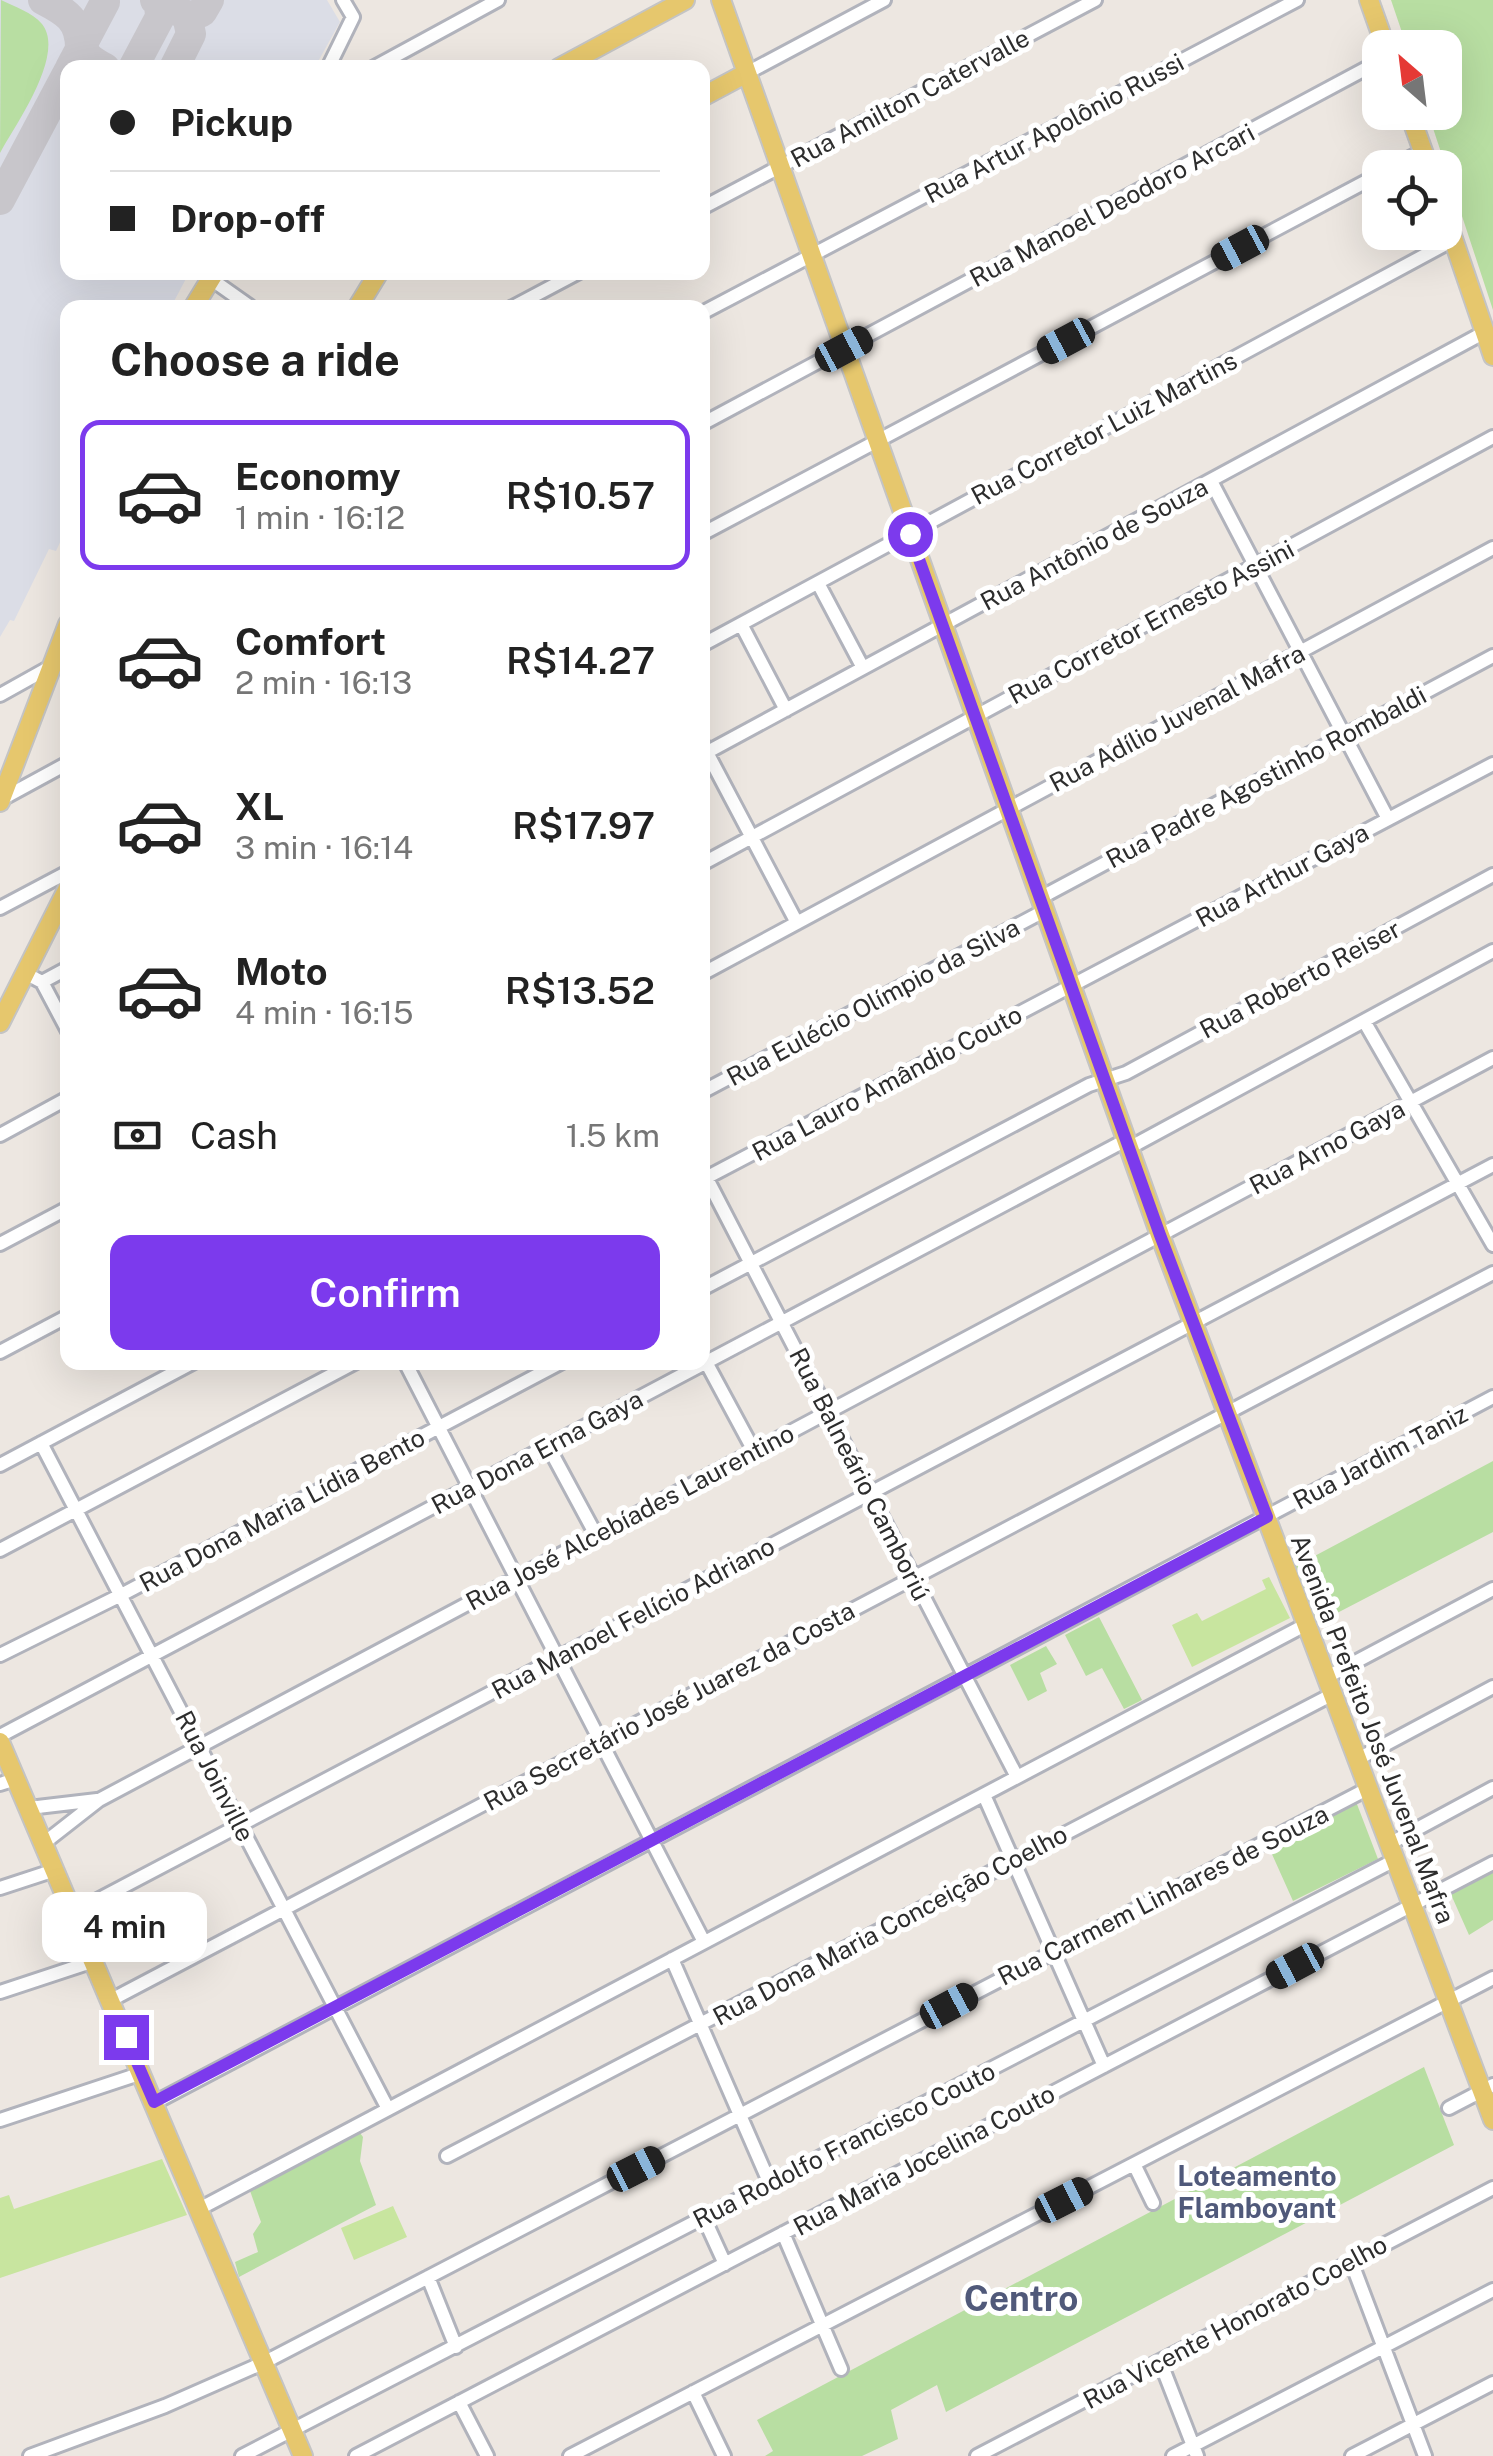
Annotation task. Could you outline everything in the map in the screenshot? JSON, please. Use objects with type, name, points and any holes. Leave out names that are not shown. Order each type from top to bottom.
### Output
[{"type":"main road","points":[[575,60],[685,0]]},
{"type":"main road","name":"Avenida Prefeito José Juvenal Mafra","points":[[721,0],[1160,1235],[1448,2002],[1488,2088],[1493,2120]]},
{"type":"main road","points":[[1370,0],[1380,30]]},
{"type":"main road","points":[[710,93],[745,74]]},
{"type":"main road","points":[[1456,250],[1493,356]]},
{"type":"main road","points":[[0,800],[60,645]]},
{"type":"main road","points":[[0,1023],[33,978],[60,909]]},
{"type":"main road","points":[[0,1739],[8,1782],[29,1808],[303,2456]]},
{"type":"street","points":[[332,60],[354,18],[343,0]]},
{"type":"street","points":[[388,60],[498,0]]},
{"type":"street","points":[[745,74],[884,0]]},
{"type":"street","name":"Rua Amilton Catervalle","points":[[710,204],[1095,0]]},
{"type":"street","name":"Rua Artur Apolônio Russi","points":[[710,309],[1297,0]]},
{"type":"street","name":"Rua Manoel Deodoro Arcari","points":[[710,420],[1362,71]]},
{"type":"street","points":[[710,530],[1362,184]]},
{"type":"street","name":"Rua Corretor Luiz Martins","points":[[710,641],[1435,250]]},
{"type":"street","points":[[218,280],[242,300]]},
{"type":"street","points":[[526,300],[563,280]]},
{"type":"street","name":"Rua Antônio de Souza","points":[[710,747],[786,710],[1485,332]]},
{"type":"street","name":"Rua Corretor Ernesto Assini","points":[[710,860],[1493,436]]},
{"type":"street","points":[[1211,480],[1388,819]]},
{"type":"street","name":"Rua Adílio Juvenal Mafra","points":[[710,970],[1493,548]]},
{"type":"street","points":[[818,583],[863,668]]},
{"type":"street","points":[[741,624],[786,710]]},
{"type":"street","name":"Rua Padre Agostinho Rombaldi","points":[[1042,905],[1493,656]]},
{"type":"street","points":[[0,695],[52,666]]},
{"type":"street","points":[[710,761],[797,923]]},
{"type":"street","name":"Rua Arthur Gaya","points":[[1071,986],[1493,764]]},
{"type":"street","points":[[0,800],[60,767]]},
{"type":"street","points":[[0,908],[60,876]]},
{"type":"street","name":"Rua Roberto Reiser","points":[[1105,1079],[1126,1073],[1493,876]]},
{"type":"street","name":"Rua Eulécio Olímpio da Silva","points":[[710,1088],[1042,905]]},
{"type":"street","name":"Rua Dona Erna Gaya","points":[[710,1360],[1493,951]]},
{"type":"street","points":[[60,970],[33,978],[60,1019]]},
{"type":"street","name":"Rua Lauro Amândio Couto","points":[[710,1173],[1071,986]]},
{"type":"street","points":[[1364,1021],[1493,1244]]},
{"type":"street","name":"Rua Arno Gaya","points":[[1160,1235],[1493,1058]]},
{"type":"street","points":[[710,1284],[1105,1079]]},
{"type":"street","points":[[0,1135],[60,1102]]},
{"type":"street","name":"Rua Manoel Felício Adriano","points":[[74,1913],[1493,1165]]},
{"type":"street","name":"Rua Balneário Camboriú","points":[[710,1187],[1017,1777]]},
{"type":"street","points":[[0,1244],[60,1212]]},
{"type":"street","name":"Rua José Alcebíades Laurentino","points":[[44,1843],[100,1800],[199,1746],[1160,1235]]},
{"type":"street","name":"Rua Secretário José Juarez da Costa","points":[[111,2000],[1493,1273]]},
{"type":"street","points":[[0,1352],[60,1320]]},
{"type":"street","points":[[710,1369],[754,1451]]},
{"type":"street","points":[[0,1465],[179,1370]]},
{"type":"street","points":[[0,1550],[341,1370]]},
{"type":"street","points":[[409,1370],[704,1942]]},
{"type":"street","name":"Rua Dona Maria Lídia Bento","points":[[0,1655],[120,1596],[547,1370]]},
{"type":"street","name":"Rua Dona Erna Gaya","points":[[0,1739],[691,1370]]},
{"type":"street","name":"Rua Jardim Taniz","points":[[154,2102],[1493,1398]]},
{"type":"street","name":"Rua Joinville","points":[[42,1443],[388,2110]]},
{"type":"street","points":[[548,1446],[596,1535]]},
{"type":"street","name":"Rua Dona Maria Conceição Coelho","points":[[447,2156],[1013,1860],[1330,1686],[1493,1589]]},
{"type":"street","points":[[200,2209],[1308,1624]]},
{"type":"street","points":[[1358,1759],[1493,1687]]},
{"type":"street","name":"Rua Carmem Linhares de Souza","points":[[30,2456],[199,2392],[265,2362],[1368,1788]]},
{"type":"street","name":"Rua Rodolfo Francisco Couto","points":[[242,2456],[1084,2021],[1392,1852],[1493,1788]]},
{"type":"street","points":[[984,1795],[1104,2066]]},
{"type":"street","name":"Rua José Alcebíades Laurentino","points":[[29,1808],[100,1800]]},
{"type":"street","name":"Rua Maria Jocelina Couto","points":[[356,2456],[1493,1864]]},
{"type":"street","points":[[0,1888],[55,1870]]},
{"type":"street","points":[[672,1959],[770,2184]]},
{"type":"street","points":[[0,1992],[94,1961]]},
{"type":"street","points":[[570,2456],[1493,1978]]},
{"type":"street","points":[[0,2120],[142,2074]]},
{"type":"street","points":[[1449,2108],[1488,2088]]},
{"type":"street","points":[[1134,2164],[1153,2203]]},
{"type":"street","name":"Rua Vicente Honorato Coelho","points":[[977,2456],[1493,2188]]},
{"type":"street","points":[[704,2218],[725,2264]]},
{"type":"street","points":[[783,2233],[840,2369]]},
{"type":"street","points":[[1351,2261],[1425,2456]]},
{"type":"street","points":[[428,2278],[456,2347]]},
{"type":"street","points":[[1174,2456],[1195,2451],[1383,2346],[1493,2290]]},
{"type":"street","points":[[1160,2361],[1195,2451]]},
{"type":"street","points":[[1352,2456],[1493,2383]]},
{"type":"street","points":[[692,2392],[724,2456]]},
{"type":"street","points":[[460,2402],[487,2456]]},
{"type":"shaded area","points":[[0,0],[327,0],[340,22],[319,60],[60,60],[60,280],[185,280],[175,300],[60,300],[60,542],[56,551],[49,549],[14,621],[10,620],[0,637]]},
{"type":"green space","points":[[1,0],[42,24],[48,37],[48,53],[36,89],[0,153]]},
{"type":"green space","points":[[1391,0],[1493,0],[1493,310],[1462,216],[1462,150],[1440,150],[1434,130],[1462,130],[1462,30],[1401,30]]},
{"type":"green space","points":[[1493,1461],[1493,1532],[1314,1625],[1294,1567]]},
{"type":"green space","points":[[1269,1577],[1290,1618],[1192,1667],[1172,1625],[1197,1613],[1202,1621],[1266,1589],[1262,1580]]},
{"type":"green space","points":[[1099,1617],[1142,1700],[1124,1709],[1102,1668],[1086,1676],[1065,1635]]},
{"type":"green space","points":[[1046,1646],[1057,1664],[1040,1673],[1047,1691],[1028,1701],[1010,1665]]},
{"type":"green space","points":[[1355,1799],[1378,1859],[1293,1901],[1267,1843]]},
{"type":"green space","points":[[1493,1867],[1493,1920],[1469,1935],[1449,1890]]},
{"type":"green space","points":[[1424,2067],[1454,2145],[946,2412],[937,2385],[891,2410],[898,2439],[862,2456],[765,2456],[773,2451],[757,2420]]},
{"type":"green space","points":[[357,2129],[363,2137],[360,2161],[376,2205],[239,2277],[235,2262],[258,2252],[253,2234],[261,2222],[249,2188]]},
{"type":"green space","points":[[162,2159],[187,2215],[0,2278],[0,2198],[9,2195],[14,2209]]},
{"type":"green space","points":[[393,2206],[407,2237],[354,2260],[341,2228]]},
{"type":"taxiway","points":[[43,0],[70,18],[80,48]]},
{"type":"taxiway","points":[[155,0],[190,17],[202,12],[209,0]]},
{"type":"taxiway","points":[[137,60],[160,17],[155,0]]},
{"type":"taxiway","points":[[74,60],[105,2]]},
{"type":"taxiway","points":[[178,60],[191,34],[187,16]]},
{"type":"taxiway","points":[[84,41],[92,60]]},
{"type":"taxiway","points":[[0,200],[60,87]]},
{"type":"district","name":"Loteamento Flamboyant","points":[[1257,2192]]},
{"type":"district","name":"Centro","points":[[1021,2299]]},
{"type":"route","points":[[126,2037],[154,2102],[1267,1517],[1160,1235],[910,534]]}]
